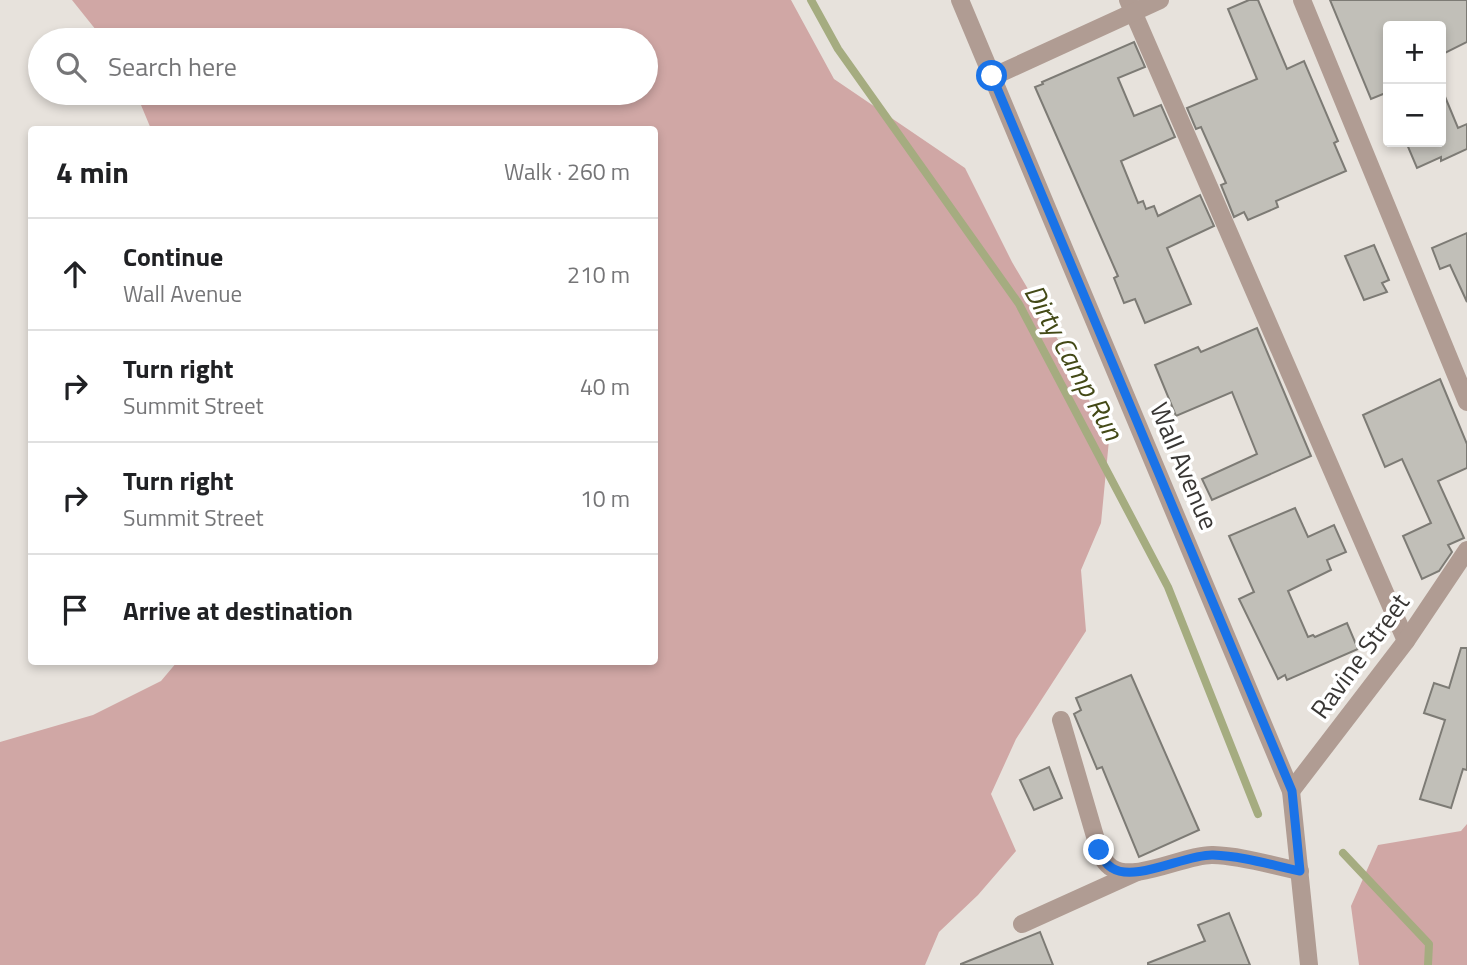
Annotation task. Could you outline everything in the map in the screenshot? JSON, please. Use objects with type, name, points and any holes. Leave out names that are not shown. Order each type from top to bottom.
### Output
[{"type":"street","name":"Wall Avenue","points":[[960,0],[1292,791],[1309,965]]},
{"type":"street","points":[[992,76],[1131,6],[1160,0]]},
{"type":"street","points":[[1302,0],[1467,402]]},
{"type":"street","points":[[1131,6],[1406,641]]},
{"type":"street","name":"Ravine Street","points":[[1292,791],[1406,641],[1467,550]]},
{"type":"street","points":[[1061,720],[1099,850],[1105,862],[1113,869],[1138,872]]},
{"type":"street","points":[[1022,924],[1138,872],[1210,855],[1238,857],[1300,871]]},
{"type":"shaded area","points":[[72,0],[791,0],[834,79],[965,168],[1012,262],[1064,350],[1109,440],[1101,523],[1081,570],[1086,631],[1016,739],[991,794],[1016,851],[978,895],[939,932],[925,965],[0,965],[0,742],[93,715],[161,681],[174,665],[658,665],[658,126],[150,126],[141,105],[658,105],[658,28],[94,28]]},
{"type":"shaded area","points":[[1467,824],[1467,965],[1359,965],[1351,906],[1378,845],[1461,831]]},
{"type":"building","points":[[1249,0],[1258,0],[1287,69],[1304,61],[1338,141],[1334,143],[1346,171],[1276,201],[1278,207],[1248,220],[1244,212],[1234,217],[1221,185],[1226,183],[1201,127],[1196,129],[1187,108],[1257,79],[1228,9]]},
{"type":"building","points":[[1330,0],[1467,0],[1467,42],[1446,52],[1446,21],[1383,21],[1383,94],[1371,99]]},
{"type":"building","points":[[1134,42],[1145,67],[1118,78],[1134,116],[1161,105],[1175,137],[1121,161],[1138,203],[1143,201],[1146,209],[1154,206],[1158,216],[1200,195],[1214,226],[1167,248],[1191,304],[1145,323],[1135,299],[1124,303],[1114,278],[1118,276],[1035,87]]},
{"type":"building","points":[[1446,99],[1458,128],[1467,124],[1467,149],[1417,168],[1408,147],[1446,147]]},
{"type":"building","points":[[1467,233],[1467,302],[1450,265],[1440,269],[1432,248]]},
{"type":"building","points":[[1374,245],[1389,280],[1382,283],[1387,292],[1364,300],[1345,256]]},
{"type":"building","points":[[1257,328],[1311,456],[1212,500],[1202,479],[1257,454],[1232,392],[1176,416],[1155,365],[1198,347],[1201,352]]},
{"type":"building","points":[[1440,379],[1467,444],[1467,468],[1438,481],[1464,538],[1448,545],[1452,552],[1439,571],[1422,579],[1403,536],[1431,523],[1402,459],[1385,467],[1363,415]]},
{"type":"building","points":[[1295,508],[1308,537],[1334,525],[1346,552],[1327,560],[1331,570],[1288,591],[1308,637],[1315,637],[1347,623],[1358,649],[1287,680],[1285,675],[1278,679],[1239,599],[1254,592],[1229,536]]},
{"type":"building","points":[[1461,648],[1467,648],[1467,770],[1463,769],[1451,808],[1420,799],[1445,720],[1424,713],[1434,683],[1449,688]]},
{"type":"building","points":[[1131,675],[1199,830],[1139,857],[1102,767],[1097,769],[1074,714],[1081,710],[1076,698]]},
{"type":"building","points":[[1049,767],[1062,798],[1034,810],[1020,780]]},
{"type":"building","points":[[1229,913],[1250,965],[1148,965],[1205,941],[1198,925]]},
{"type":"building","points":[[1040,932],[1053,965],[961,965],[961,964]]},
{"type":"waterway","name":"Dirty Camp Run","points":[[811,0],[838,49],[1019,304],[1168,587],[1258,814]]},
{"type":"waterway","name":"Dirty Camp Run","points":[[1343,853],[1429,944],[1428,965]]},
{"type":"route","points":[[992,76],[1292,791],[1300,871],[1238,857],[1210,855],[1138,872],[1125,872],[1113,869],[1105,862],[1099,850]]}]
